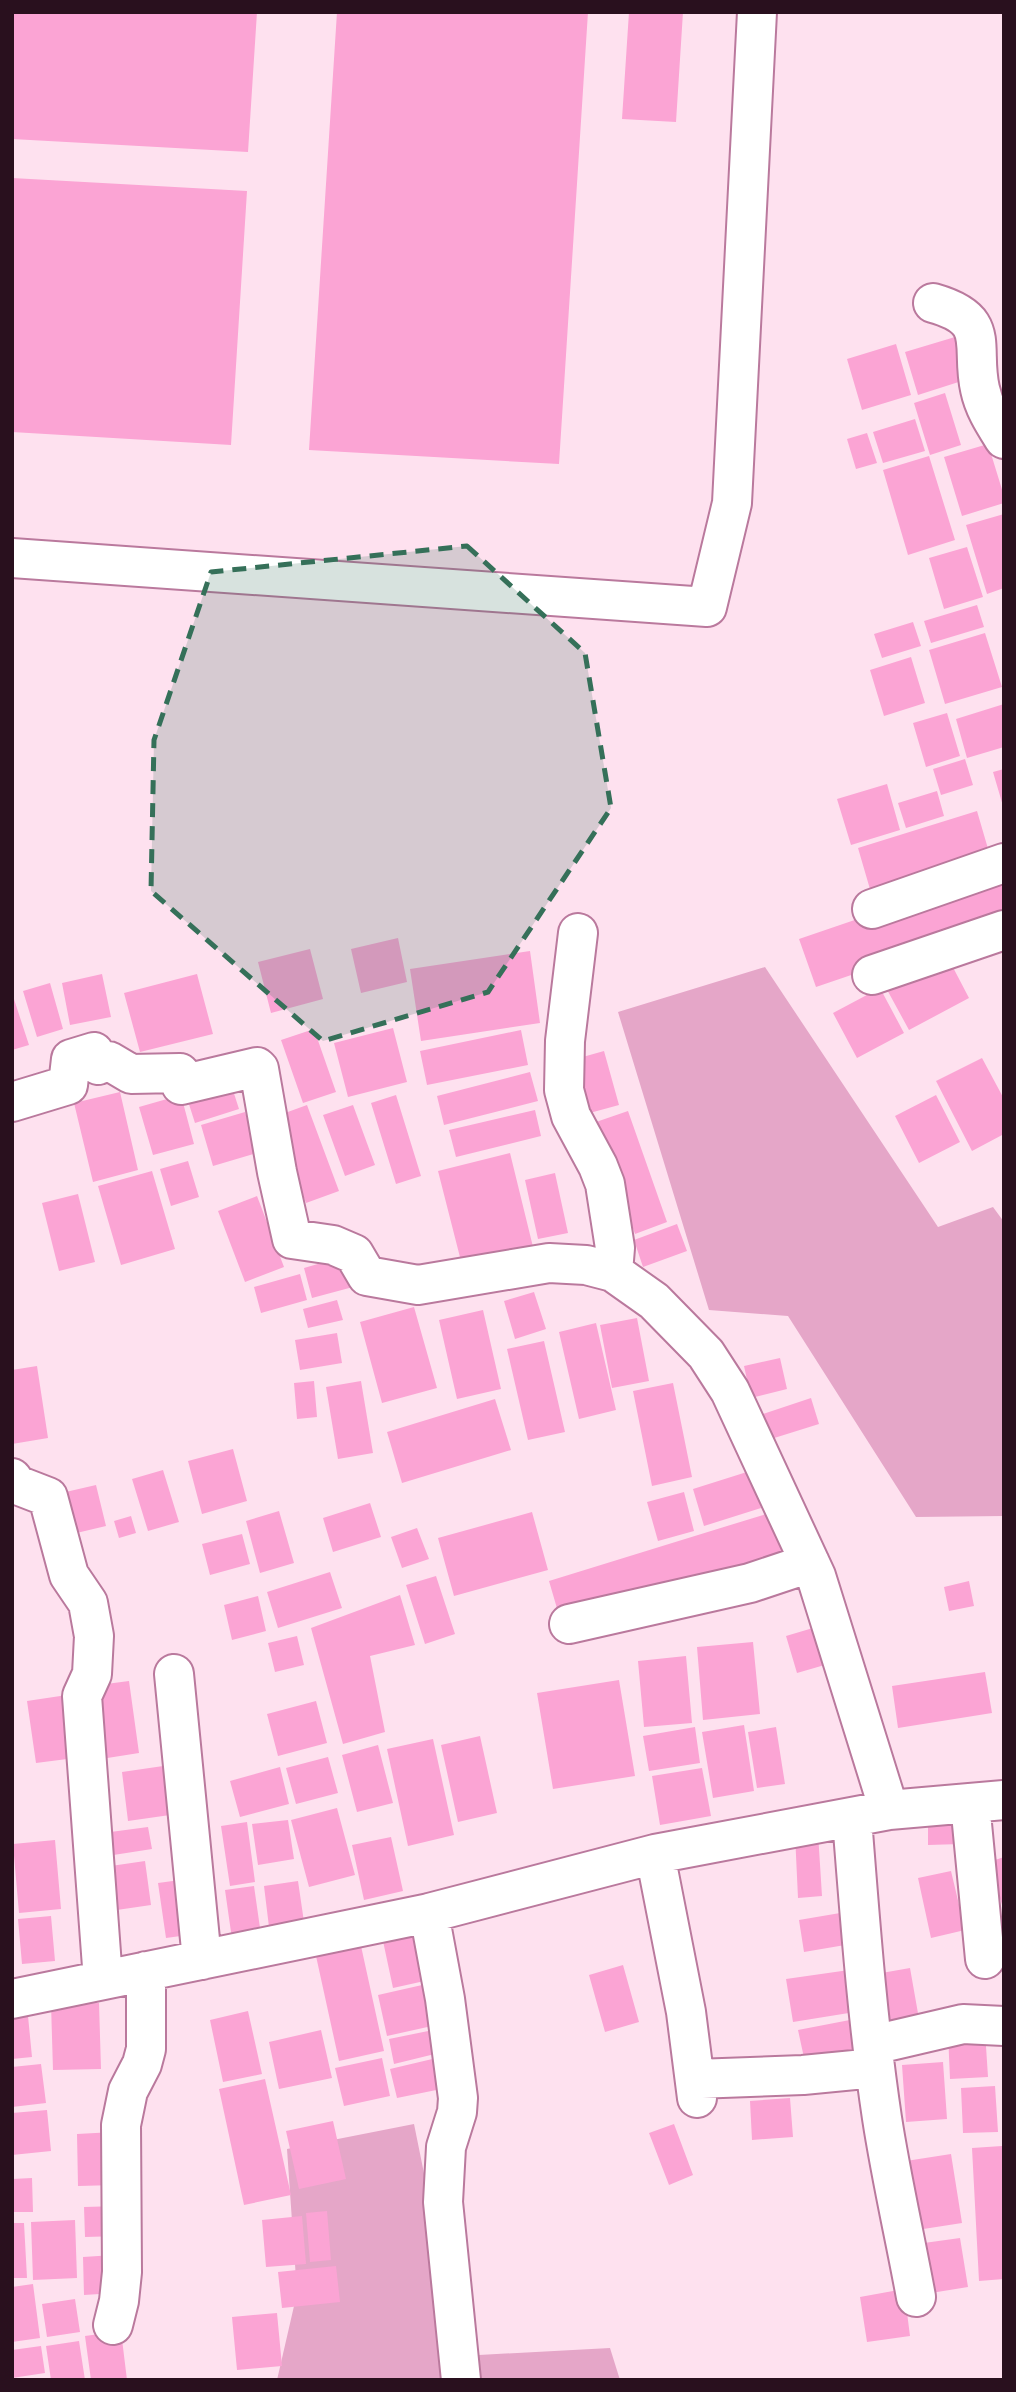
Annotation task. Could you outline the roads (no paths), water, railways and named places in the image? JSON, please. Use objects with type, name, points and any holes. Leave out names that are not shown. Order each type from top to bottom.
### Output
[{"type":"street","points":[[12,558],[707,607],[732,503],[757,12]]},
{"type":"street","points":[[933,303],[953,308],[974,329],[978,347],[978,378],[983,400],[1004,439]]},
{"type":"street","points":[[872,909],[1004,863]]},
{"type":"street","points":[[872,975],[1004,930]]},
{"type":"street","points":[[579,933],[565,1041],[565,1090],[571,1116],[598,1166],[604,1184],[614,1235],[613,1272]]},
{"type":"street","points":[[12,1102],[68,1085],[71,1059],[94,1052],[98,1065],[109,1062],[131,1074],[180,1073],[181,1085],[257,1067],[292,1240],[333,1245],[354,1254],[368,1276],[418,1285],[549,1263],[586,1265],[613,1272],[654,1301],[706,1354],[730,1391],[810,1563],[889,1810]]},
{"type":"street","points":[[12,1478],[17,1485],[48,1497],[69,1575],[88,1602],[94,1636],[92,1674],[82,1696],[103,1980]]},
{"type":"street","points":[[569,1624],[750,1583],[810,1563]]},
{"type":"street","points":[[174,1675],[202,1960]]},
{"type":"street","points":[[12,1999],[429,1913],[655,1854],[889,1810],[987,1801],[985,1959]]},
{"type":"street","points":[[852,1819],[865,1982],[882,2119],[916,2297]]},
{"type":"street","points":[[655,1854],[686,2012],[696,2088],[803,2075],[874,2056],[963,2024],[1004,2026]]},
{"type":"street","points":[[429,1913],[445,1999],[458,2098],[457,2112],[446,2147],[443,2202],[461,2380]]},
{"type":"street","points":[[113,2325],[122,2272],[121,2125],[128,2091],[142,2064],[146,2049],[146,1971]]}]
